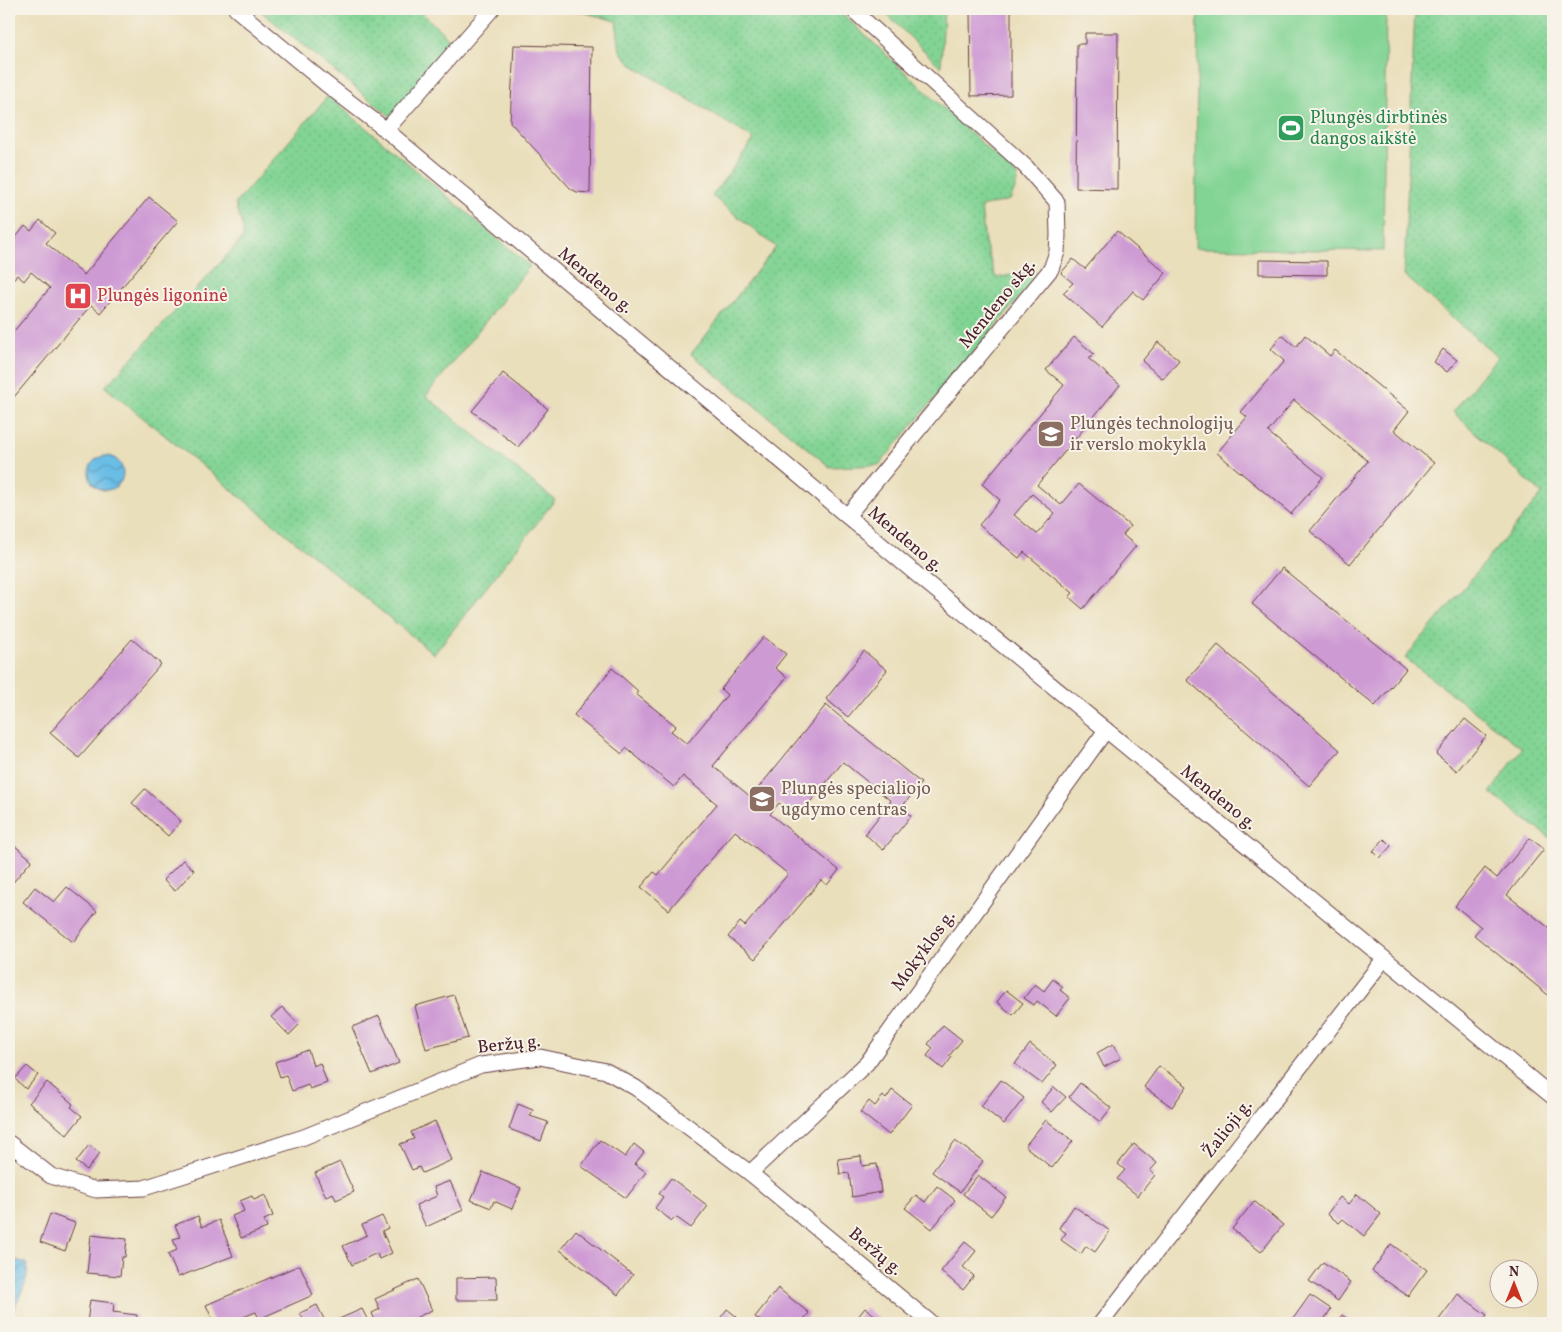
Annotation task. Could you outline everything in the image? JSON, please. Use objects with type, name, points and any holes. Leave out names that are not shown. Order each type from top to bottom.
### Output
[{"type":"street","name":"Mendeno g.","points":[[236,9],[326,84],[386,130],[847,516],[1553,1097]]},
{"type":"street","points":[[386,130],[492,9]]},
{"type":"street","name":"Mendeno skg.","points":[[847,516],[1052,269],[1057,252],[1058,235],[1057,202],[1032,174],[852,9]]},
{"type":"street","name":"Mokyklos g.","points":[[750,1173],[866,1062],[1106,730]]},
{"type":"street","name":"Žalioji g.","points":[[1101,1323],[1384,959]]},
{"type":"street","name":"Beržų g.","points":[[9,1143],[51,1176],[96,1190],[144,1188],[304,1137],[481,1065],[540,1057],[606,1071],[636,1088],[750,1173],[931,1323]]},
{"type":"green space","points":[[258,9],[418,9],[454,44],[390,116]]},
{"type":"green space","points":[[571,9],[837,9],[1018,177],[1010,200],[981,207],[985,243],[996,278],[1035,270],[1036,278],[879,465],[830,467],[691,354],[776,247],[712,196],[754,139],[632,65],[620,51],[616,21]]},
{"type":"green space","points":[[881,9],[944,9],[941,67]]},
{"type":"green space","name":"Plungės dirbtinės dangos aikštė","points":[[1198,9],[1386,9],[1383,251],[1195,248]]},
{"type":"green space","points":[[1415,9],[1553,9],[1553,840],[1490,793],[1522,748],[1405,658],[1542,494],[1453,412],[1497,357],[1404,275]]},
{"type":"green space","points":[[328,96],[530,266],[426,396],[555,500],[434,654],[105,387],[243,238],[243,228],[235,204]]},
{"type":"water","points":[[106,456],[118,461],[123,473],[118,485],[106,490],[94,485],[89,473],[94,461]]},
{"type":"water","points":[[13,1259],[26,1263],[27,1275],[21,1294],[9,1315],[9,1263]]},
{"type":"building","points":[[970,9],[1011,9],[1011,95],[971,96]]},
{"type":"building","points":[[1085,33],[1118,33],[1117,189],[1076,188],[1077,44],[1085,44]]},
{"type":"building","points":[[514,45],[592,47],[590,193],[577,192],[571,189],[510,122]]},
{"type":"building","name":"Plungės ligoninė","points":[[149,197],[178,221],[100,313],[91,305],[9,403],[9,337],[50,288],[31,272],[24,281],[17,275],[9,284],[9,246],[25,226],[31,231],[40,220],[55,233],[46,243],[84,275]]},
{"type":"building","points":[[1117,231],[1166,273],[1143,300],[1133,291],[1102,327],[1063,293],[1073,283],[1061,273],[1073,259],[1085,269]]},
{"type":"building","points":[[1259,260],[1327,261],[1327,275],[1259,274]]},
{"type":"building","points":[[1282,335],[1296,347],[1305,335],[1330,356],[1335,350],[1409,411],[1394,430],[1434,463],[1350,564],[1310,531],[1368,461],[1294,400],[1268,432],[1323,477],[1291,514],[1217,453],[1247,417],[1241,412],[1284,361],[1271,349]]},
{"type":"building","name":"Plungės technologijų ir verslo mokykla","points":[[1074,337],[1094,354],[1089,359],[1120,385],[1037,485],[1061,505],[1079,484],[1130,526],[1123,535],[1136,546],[1083,609],[1069,597],[1073,593],[1024,552],[1019,558],[979,525],[1000,500],[982,484],[1064,385],[1046,370]],"holes":[[[1032,494],[1055,513],[1037,534],[1014,515]]]},
{"type":"building","points":[[1158,342],[1179,360],[1163,379],[1142,361]]},
{"type":"building","points":[[1443,349],[1457,360],[1447,372],[1434,362]]},
{"type":"building","points":[[503,373],[548,409],[518,447],[472,411]]},
{"type":"building","points":[[1282,568],[1406,669],[1375,706],[1252,604]]},
{"type":"building","name":"Plungės specialiojo ugdymo centras","points":[[764,637],[786,654],[775,668],[787,677],[713,766],[751,797],[826,705],[921,783],[901,808],[911,816],[883,850],[865,834],[891,801],[843,762],[797,818],[779,803],[770,814],[839,870],[827,885],[821,880],[755,959],[728,937],[740,922],[745,926],[788,874],[735,831],[669,910],[641,887],[654,872],[658,875],[717,804],[683,776],[674,787],[626,748],[622,754],[574,715],[612,668],[638,691],[636,694],[676,726],[671,731],[687,744],[727,695],[721,689]]},
{"type":"building","points":[[132,639],[161,664],[79,758],[50,733]]},
{"type":"building","points":[[1218,645],[1340,750],[1309,786],[1187,680]]},
{"type":"building","points":[[864,651],[887,670],[848,717],[826,699]]},
{"type":"building","points":[[1465,719],[1486,736],[1457,771],[1436,754]]},
{"type":"building","points":[[145,789],[181,821],[168,836],[132,803]]},
{"type":"building","points":[[1530,838],[1544,849],[1507,895],[1553,931],[1553,999],[1474,935],[1481,927],[1455,906],[1485,868],[1497,878]]},
{"type":"building","points":[[1384,839],[1391,846],[1380,858],[1373,851]]},
{"type":"building","points":[[9,841],[32,860],[9,887]]},
{"type":"building","points":[[183,860],[194,870],[175,891],[163,880]]},
{"type":"building","points":[[35,887],[54,902],[67,887],[97,911],[73,942],[23,902]]},
{"type":"building","points":[[1053,979],[1063,987],[1060,990],[1070,998],[1056,1016],[1037,1001],[1034,1005],[1024,998],[1035,984],[1044,991]]},
{"type":"building","points":[[1006,990],[1023,1003],[1013,1015],[997,1002]]},
{"type":"building","points":[[454,995],[468,1038],[426,1049],[415,1006]]},
{"type":"building","points":[[282,1007],[299,1025],[289,1035],[271,1017]]},
{"type":"building","points":[[379,1016],[399,1063],[372,1074],[352,1027]]},
{"type":"building","points":[[943,1025],[962,1040],[949,1056],[952,1057],[943,1069],[927,1056],[933,1048],[928,1044]]},
{"type":"building","points":[[1030,1044],[1057,1065],[1042,1084],[1015,1064]]},
{"type":"building","points":[[1113,1044],[1121,1058],[1104,1067],[1097,1053]]},
{"type":"building","points":[[308,1050],[313,1066],[320,1063],[327,1083],[310,1089],[308,1085],[292,1091],[286,1075],[280,1077],[275,1062]]},
{"type":"building","points":[[27,1066],[38,1075],[26,1089],[15,1079]]},
{"type":"building","points":[[1159,1066],[1187,1086],[1172,1107],[1144,1087]]},
{"type":"building","points":[[1001,1080],[1024,1098],[1004,1124],[981,1106]]},
{"type":"building","points":[[47,1082],[73,1104],[71,1107],[82,1116],[67,1135],[29,1103]]},
{"type":"building","points":[[1080,1083],[1111,1108],[1100,1122],[1069,1097]]},
{"type":"building","points":[[1054,1087],[1066,1097],[1052,1112],[1041,1102]]},
{"type":"building","points":[[892,1090],[912,1105],[889,1135],[860,1112],[869,1101],[875,1106],[883,1096],[886,1099]]},
{"type":"building","points":[[518,1104],[533,1110],[530,1116],[548,1122],[541,1141],[509,1129]]},
{"type":"building","points":[[1046,1120],[1073,1141],[1052,1168],[1025,1146]]},
{"type":"building","points":[[435,1121],[452,1160],[422,1173],[419,1167],[412,1170],[400,1144],[414,1139],[411,1132]]},
{"type":"building","points":[[600,1140],[625,1157],[634,1144],[644,1152],[635,1164],[646,1172],[626,1198],[581,1166]]},
{"type":"building","points":[[955,1141],[983,1161],[960,1192],[932,1172]]},
{"type":"building","points":[[1134,1144],[1157,1163],[1150,1171],[1155,1175],[1138,1196],[1117,1179],[1125,1170],[1118,1164]]},
{"type":"building","points":[[89,1145],[100,1153],[87,1170],[76,1162]]},
{"type":"building","points":[[861,1156],[862,1166],[877,1164],[881,1192],[852,1197],[849,1173],[840,1174],[838,1159]]},
{"type":"building","points":[[340,1162],[354,1192],[336,1200],[333,1193],[326,1197],[315,1173]]},
{"type":"building","points":[[483,1172],[521,1188],[512,1209],[494,1201],[491,1208],[471,1200]]},
{"type":"building","points":[[978,1175],[1006,1197],[991,1216],[963,1194]]},
{"type":"building","points":[[671,1178],[708,1206],[691,1228],[676,1217],[672,1221],[655,1208],[663,1197],[659,1194]]},
{"type":"building","points":[[450,1181],[463,1210],[426,1227],[416,1205],[437,1196],[434,1187]]},
{"type":"building","points":[[937,1186],[955,1200],[932,1229],[905,1208],[916,1195],[925,1202]]},
{"type":"building","points":[[1357,1194],[1381,1214],[1364,1236],[1343,1219],[1339,1223],[1327,1214],[1340,1197],[1349,1204]]},
{"type":"building","points":[[265,1195],[273,1216],[264,1220],[267,1228],[241,1238],[232,1216],[244,1211],[240,1201],[252,1196],[254,1200]]},
{"type":"building","points":[[1254,1201],[1283,1225],[1261,1252],[1232,1229]]},
{"type":"building","points":[[1074,1206],[1110,1231],[1095,1252],[1086,1246],[1081,1254],[1061,1240],[1066,1233],[1059,1228]]},
{"type":"building","points":[[50,1214],[75,1223],[65,1251],[40,1242]]},
{"type":"building","points":[[198,1216],[202,1227],[219,1220],[233,1256],[178,1277],[168,1254],[177,1250],[173,1239],[180,1237],[175,1225]]},
{"type":"building","points":[[382,1216],[388,1228],[382,1231],[392,1253],[379,1259],[377,1253],[352,1265],[343,1246],[367,1235],[362,1225]]},
{"type":"building","points":[[576,1230],[633,1275],[618,1295],[560,1250]]},
{"type":"building","points":[[91,1235],[127,1239],[125,1257],[122,1257],[120,1276],[87,1273]]},
{"type":"building","points":[[965,1242],[976,1251],[963,1267],[974,1276],[963,1290],[941,1271]]},
{"type":"building","points":[[1391,1244],[1427,1270],[1408,1296],[1372,1271]]},
{"type":"building","points":[[1323,1262],[1351,1282],[1338,1301],[1309,1281]]},
{"type":"building","points":[[300,1265],[313,1295],[259,1319],[256,1312],[228,1323],[214,1323],[206,1305]]},
{"type":"building","points":[[496,1277],[497,1300],[456,1300],[456,1278]]},
{"type":"building","points":[[418,1279],[432,1310],[405,1323],[376,1323],[372,1313],[380,1309],[375,1299]]},
{"type":"building","points":[[778,1288],[809,1313],[801,1323],[763,1323],[755,1317]]},
{"type":"building","points":[[1458,1294],[1487,1315],[1481,1323],[1441,1323],[1438,1321]]},
{"type":"building","points":[[1310,1295],[1331,1309],[1322,1323],[1290,1323]]},
{"type":"building","points":[[90,1300],[114,1303],[113,1312],[137,1315],[136,1323],[87,1323]]},
{"type":"building","points":[[317,1305],[326,1323],[305,1323],[300,1313]]},
{"type":"building","points":[[865,1308],[879,1318],[875,1323],[853,1323]]},
{"type":"building","points":[[362,1309],[369,1323],[330,1323]]},
{"type":"building","points":[[727,1309],[737,1317],[733,1323],[717,1323]]},
{"type":"building","points":[[1342,1315],[1353,1323],[1336,1323]]},
{"type":"place","name":"Plungės dirbtinės dangos aikštė","points":[[1291,128]]},
{"type":"place","name":"Plungės ligoninė","points":[[78,296]]},
{"type":"place","name":"Plungės technologijų ir verslo mokykla","points":[[1051,434]]},
{"type":"place","name":"Plungės specialiojo ugdymo centras","points":[[762,799]]}]
